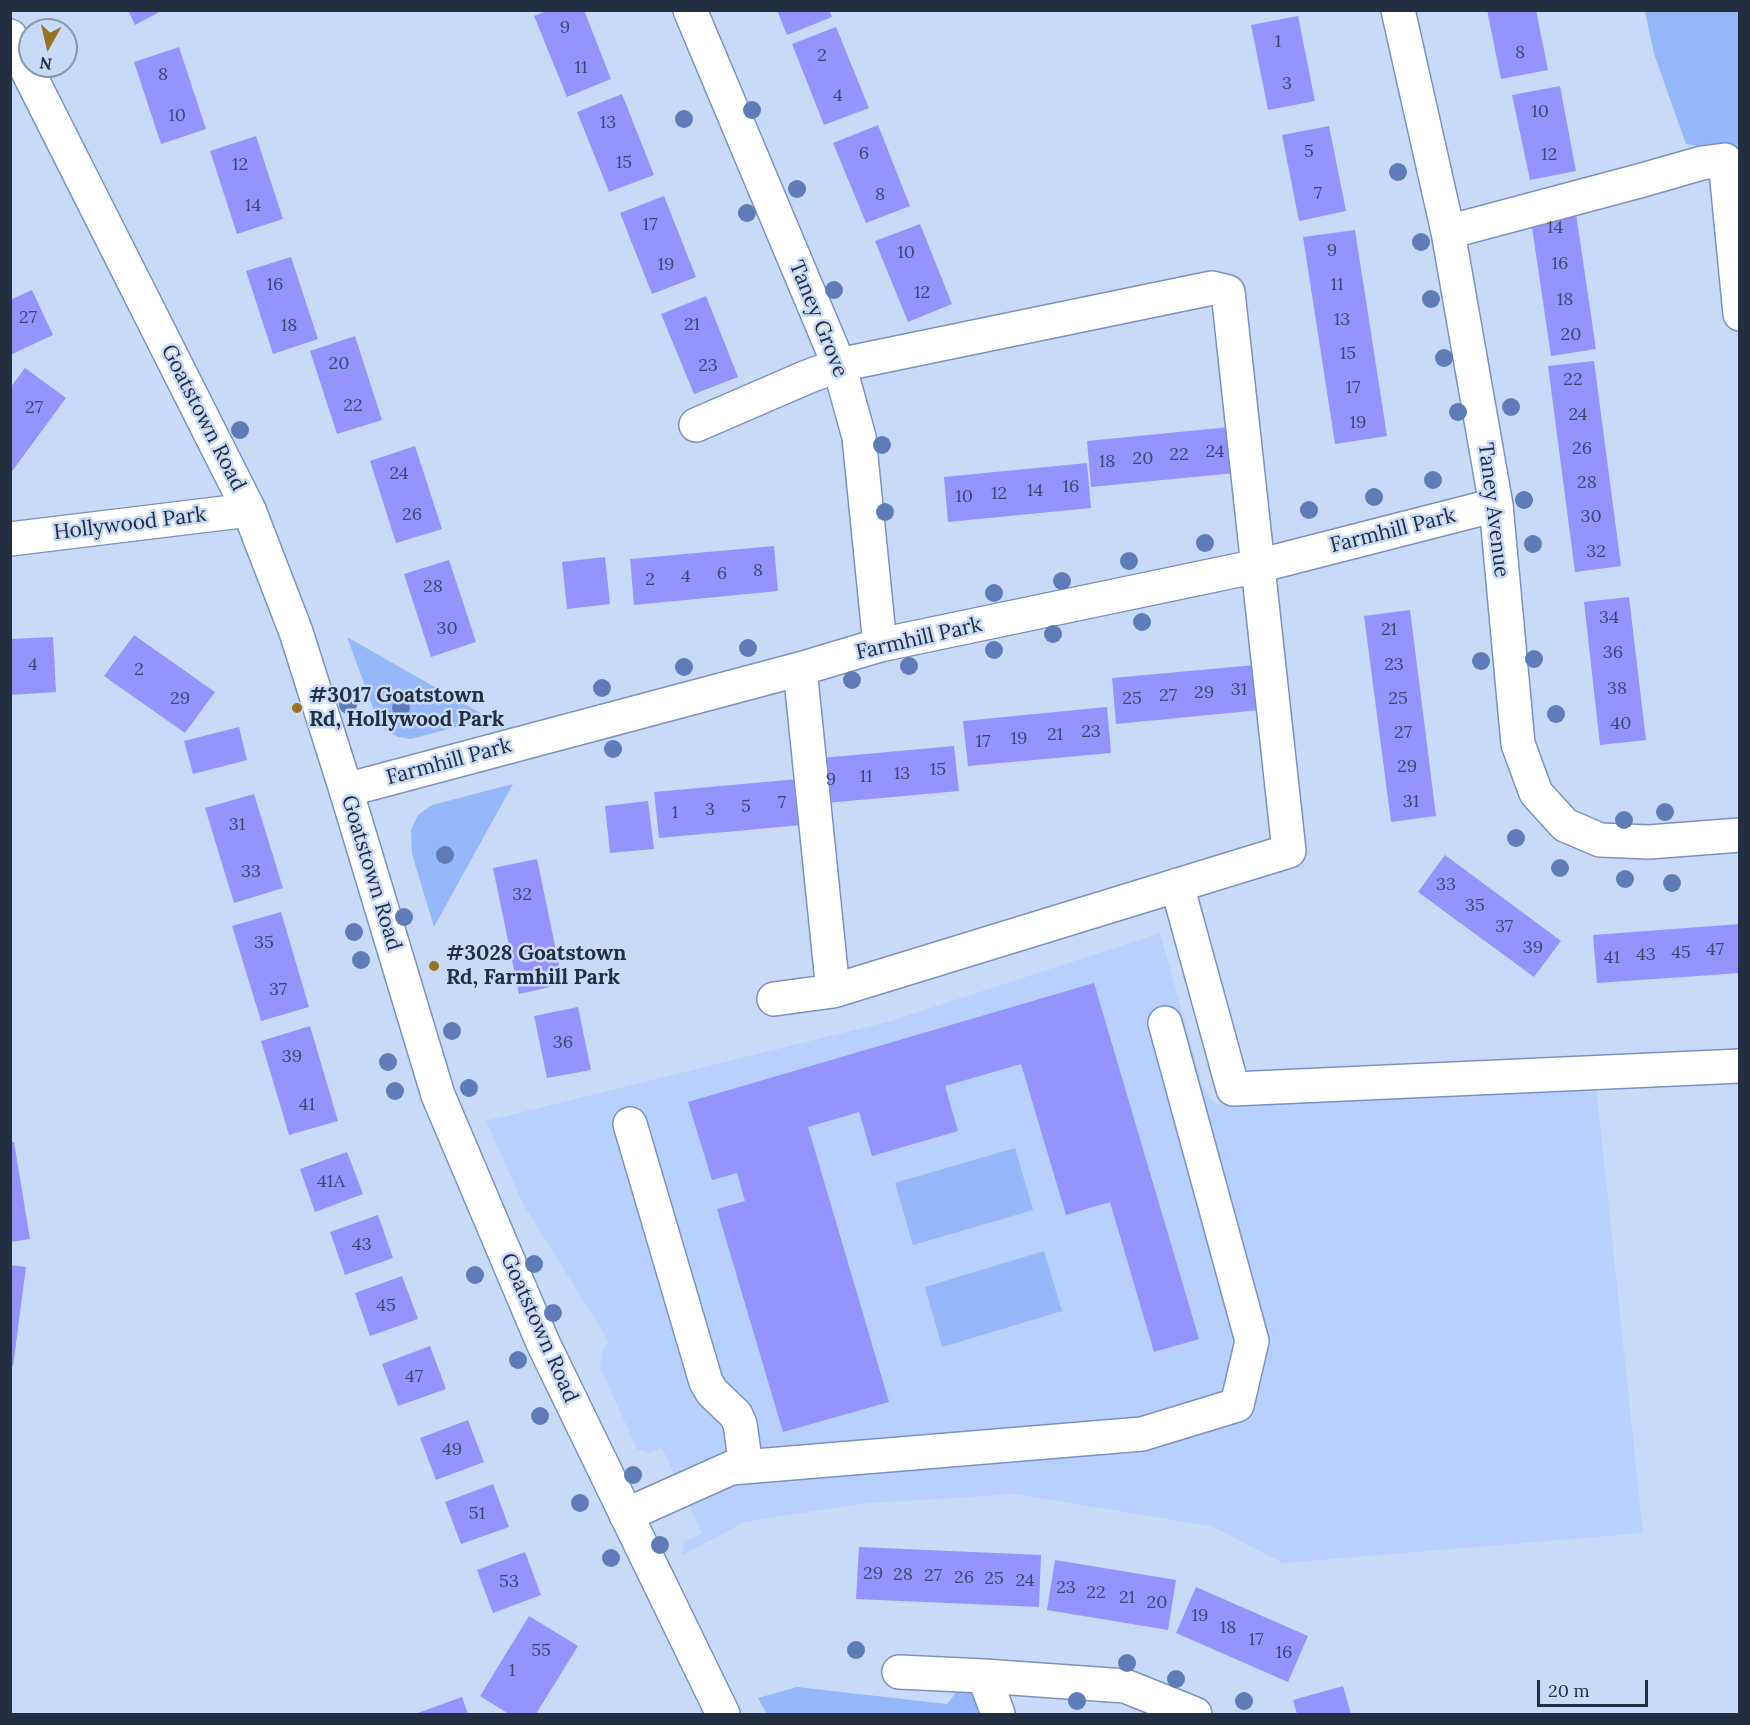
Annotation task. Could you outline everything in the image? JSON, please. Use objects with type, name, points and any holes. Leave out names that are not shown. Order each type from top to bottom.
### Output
[{"type":"street","name":"Taney Grove","points":[[690,10],[839,365],[859,437],[880,645]]},
{"type":"street","name":"Taney Avenue","points":[[1398,10],[1448,231],[1496,505],[1518,744],[1536,793],[1565,825],[1600,840],[1649,842],[1740,835]]},
{"type":"street","name":"Goatstown Road","points":[[10,36],[249,510],[296,632],[438,1095],[543,1343],[723,1714]]},
{"type":"street","points":[[1448,231],[1702,163],[1725,160],[1740,314]]},
{"type":"street","points":[[696,425],[839,365],[1212,288],[1228,292],[1289,851],[833,992],[774,999]]},
{"type":"street","name":"Farmhill Park","points":[[346,790],[800,669],[880,645],[1258,566],[1496,505]]},
{"type":"street","name":"Hollywood Park","points":[[10,539],[249,510]]},
{"type":"street","points":[[800,669],[833,992]]},
{"type":"street","points":[[1177,885],[1233,1089],[1740,1066]]},
{"type":"street","points":[[626,1515],[731,1468],[1142,1434],[1237,1406],[1252,1341],[1165,1023]]},
{"type":"street","points":[[630,1124],[706,1382],[712,1392],[736,1415],[740,1424],[746,1466]]},
{"type":"street","points":[[899,1672],[1125,1686],[1195,1714]]},
{"type":"street","points":[[984,1676],[998,1714]]},
{"type":"shaded area","points":[[1645,11],[1739,11],[1739,203],[1735,152],[1686,144],[1654,54]]},
{"type":"shaded area","points":[[347,637],[489,718],[411,739],[398,737],[380,727]]},
{"type":"shaded area","points":[[513,784],[434,927],[412,854],[411,830],[418,815],[432,805]]},
{"type":"shaded area","points":[[1160,933],[1204,1090],[1216,1104],[1237,1106],[1596,1085],[1643,1533],[1283,1563],[1211,1526],[1015,1494],[858,1504],[745,1522],[682,1555],[685,1542],[702,1533],[662,1448],[649,1453],[637,1449],[600,1367],[603,1350],[609,1342],[522,1202],[486,1121],[891,1021]]},
{"type":"shaded area","points":[[1015,1148],[1033,1210],[913,1245],[895,1183]]},
{"type":"shaded area","points":[[1044,1251],[1062,1311],[942,1347],[925,1287]]},
{"type":"shaded area","points":[[797,1687],[947,1704],[959,1689],[971,1690],[979,1701],[980,1714],[767,1714],[758,1698]]},
{"type":"building","points":[[128,10],[163,10],[135,25]]},
{"type":"building","points":[[549,10],[584,10],[611,79],[567,97],[534,16]]},
{"type":"building","points":[[777,10],[829,10],[832,17],[787,35]]},
{"type":"building","points":[[1487,10],[1536,10],[1548,70],[1501,79]]},
{"type":"building","points":[[1298,16],[1315,101],[1268,110],[1251,25]]},
{"type":"building","points":[[836,27],[869,108],[824,125],[792,44]]},
{"type":"building","points":[[179,47],[206,129],[161,144],[134,62]]},
{"type":"building","points":[[1560,86],[1576,171],[1530,180],[1512,95]]},
{"type":"building","points":[[622,94],[654,175],[609,192],[577,112]]},
{"type":"building","points":[[878,125],[910,206],[866,223],[833,143]]},
{"type":"building","points":[[1329,126],[1346,211],[1299,221],[1282,135]]},
{"type":"building","points":[[256,136],[283,219],[237,234],[210,151]]},
{"type":"building","points":[[664,196],[696,277],[652,294],[620,213]]},
{"type":"building","points":[[1575,207],[1596,349],[1551,356],[1530,214]]},
{"type":"building","points":[[920,224],[952,304],[908,322],[875,241]]},
{"type":"building","points":[[1355,230],[1387,436],[1335,444],[1303,237]]},
{"type":"building","points":[[291,257],[318,339],[273,354],[246,271]]},
{"type":"building","points":[[32,290],[53,335],[10,355],[10,300]]},
{"type":"building","points":[[706,296],[738,377],[694,394],[661,314]]},
{"type":"building","points":[[355,336],[382,420],[337,434],[310,351]]},
{"type":"building","points":[[1594,361],[1621,566],[1575,572],[1548,366]]},
{"type":"building","points":[[25,368],[66,398],[10,474],[10,388]]},
{"type":"building","points":[[1230,427],[1235,473],[1091,487],[1087,441]]},
{"type":"building","points":[[415,446],[442,529],[396,543],[370,461]]},
{"type":"building","points":[[1087,463],[1091,508],[948,522],[944,477]]},
{"type":"building","points":[[774,546],[778,591],[634,605],[630,559]]},
{"type":"building","points":[[605,557],[610,604],[567,609],[562,562]]},
{"type":"building","points":[[449,560],[476,642],[431,657],[404,574]]},
{"type":"building","points":[[1629,597],[1646,740],[1600,745],[1584,602]]},
{"type":"building","points":[[1410,610],[1436,816],[1391,822],[1364,616]]},
{"type":"building","points":[[134,635],[215,692],[185,733],[104,676]]},
{"type":"building","points":[[53,637],[56,692],[10,695],[10,639]]},
{"type":"building","points":[[1255,665],[1260,710],[1116,724],[1112,678]]},
{"type":"building","points":[[1107,707],[1111,753],[968,766],[963,721]]},
{"type":"building","points":[[239,727],[247,760],[193,774],[184,741]]},
{"type":"building","points":[[954,746],[959,791],[815,804],[810,759]]},
{"type":"building","points":[[798,779],[802,825],[659,838],[654,792]]},
{"type":"building","points":[[254,794],[283,888],[234,903],[205,808]]},
{"type":"building","points":[[648,801],[654,849],[610,853],[605,806]]},
{"type":"building","points":[[1445,855],[1561,941],[1534,977],[1418,892]]},
{"type":"building","points":[[537,859],[563,984],[519,994],[493,868]]},
{"type":"building","points":[[281,912],[309,1007],[261,1021],[232,926]]},
{"type":"building","points":[[1740,924],[1740,973],[1597,983],[1593,935]]},
{"type":"building","points":[[1094,983],[1199,1339],[1154,1352],[1110,1202],[1066,1215],[1021,1064],[945,1086],[958,1131],[872,1156],[859,1112],[808,1127],[889,1402],[783,1432],[717,1209],[745,1201],[737,1173],[712,1180],[688,1102]]},
{"type":"building","points":[[578,1007],[591,1070],[547,1078],[534,1016]]},
{"type":"building","points":[[310,1026],[338,1121],[289,1135],[261,1041]]},
{"type":"building","points":[[10,1142],[14,1142],[30,1239],[10,1242]]},
{"type":"building","points":[[347,1152],[363,1194],[315,1212],[300,1169]]},
{"type":"building","points":[[378,1215],[393,1258],[345,1275],[330,1232]]},
{"type":"building","points":[[10,1265],[26,1267],[13,1366],[10,1365]]},
{"type":"building","points":[[402,1276],[418,1319],[370,1336],[355,1293]]},
{"type":"building","points":[[430,1346],[446,1389],[398,1406],[382,1364]]},
{"type":"building","points":[[468,1420],[484,1462],[436,1480],[420,1438]]},
{"type":"building","points":[[493,1484],[509,1527],[461,1544],[445,1502]]},
{"type":"building","points":[[859,1547],[1041,1555],[1039,1607],[856,1599]]},
{"type":"building","points":[[525,1552],[541,1595],[493,1613],[477,1570]]},
{"type":"building","points":[[1055,1560],[1176,1580],[1168,1630],[1047,1610]]},
{"type":"building","points":[[1196,1587],[1308,1636],[1288,1682],[1176,1633]]},
{"type":"building","points":[[529,1616],[578,1646],[536,1714],[509,1714],[480,1696]]},
{"type":"building","points":[[1343,1686],[1351,1714],[1297,1714],[1293,1700]]},
{"type":"building","points":[[462,1697],[468,1714],[415,1714]]},
{"type":"place","name":"#3017 Goatstown Rd, Hollywood Park","points":[[297,708]]},
{"type":"place","name":"#3028 Goatstown Rd, Farmhill Park","points":[[434,966]]}]
